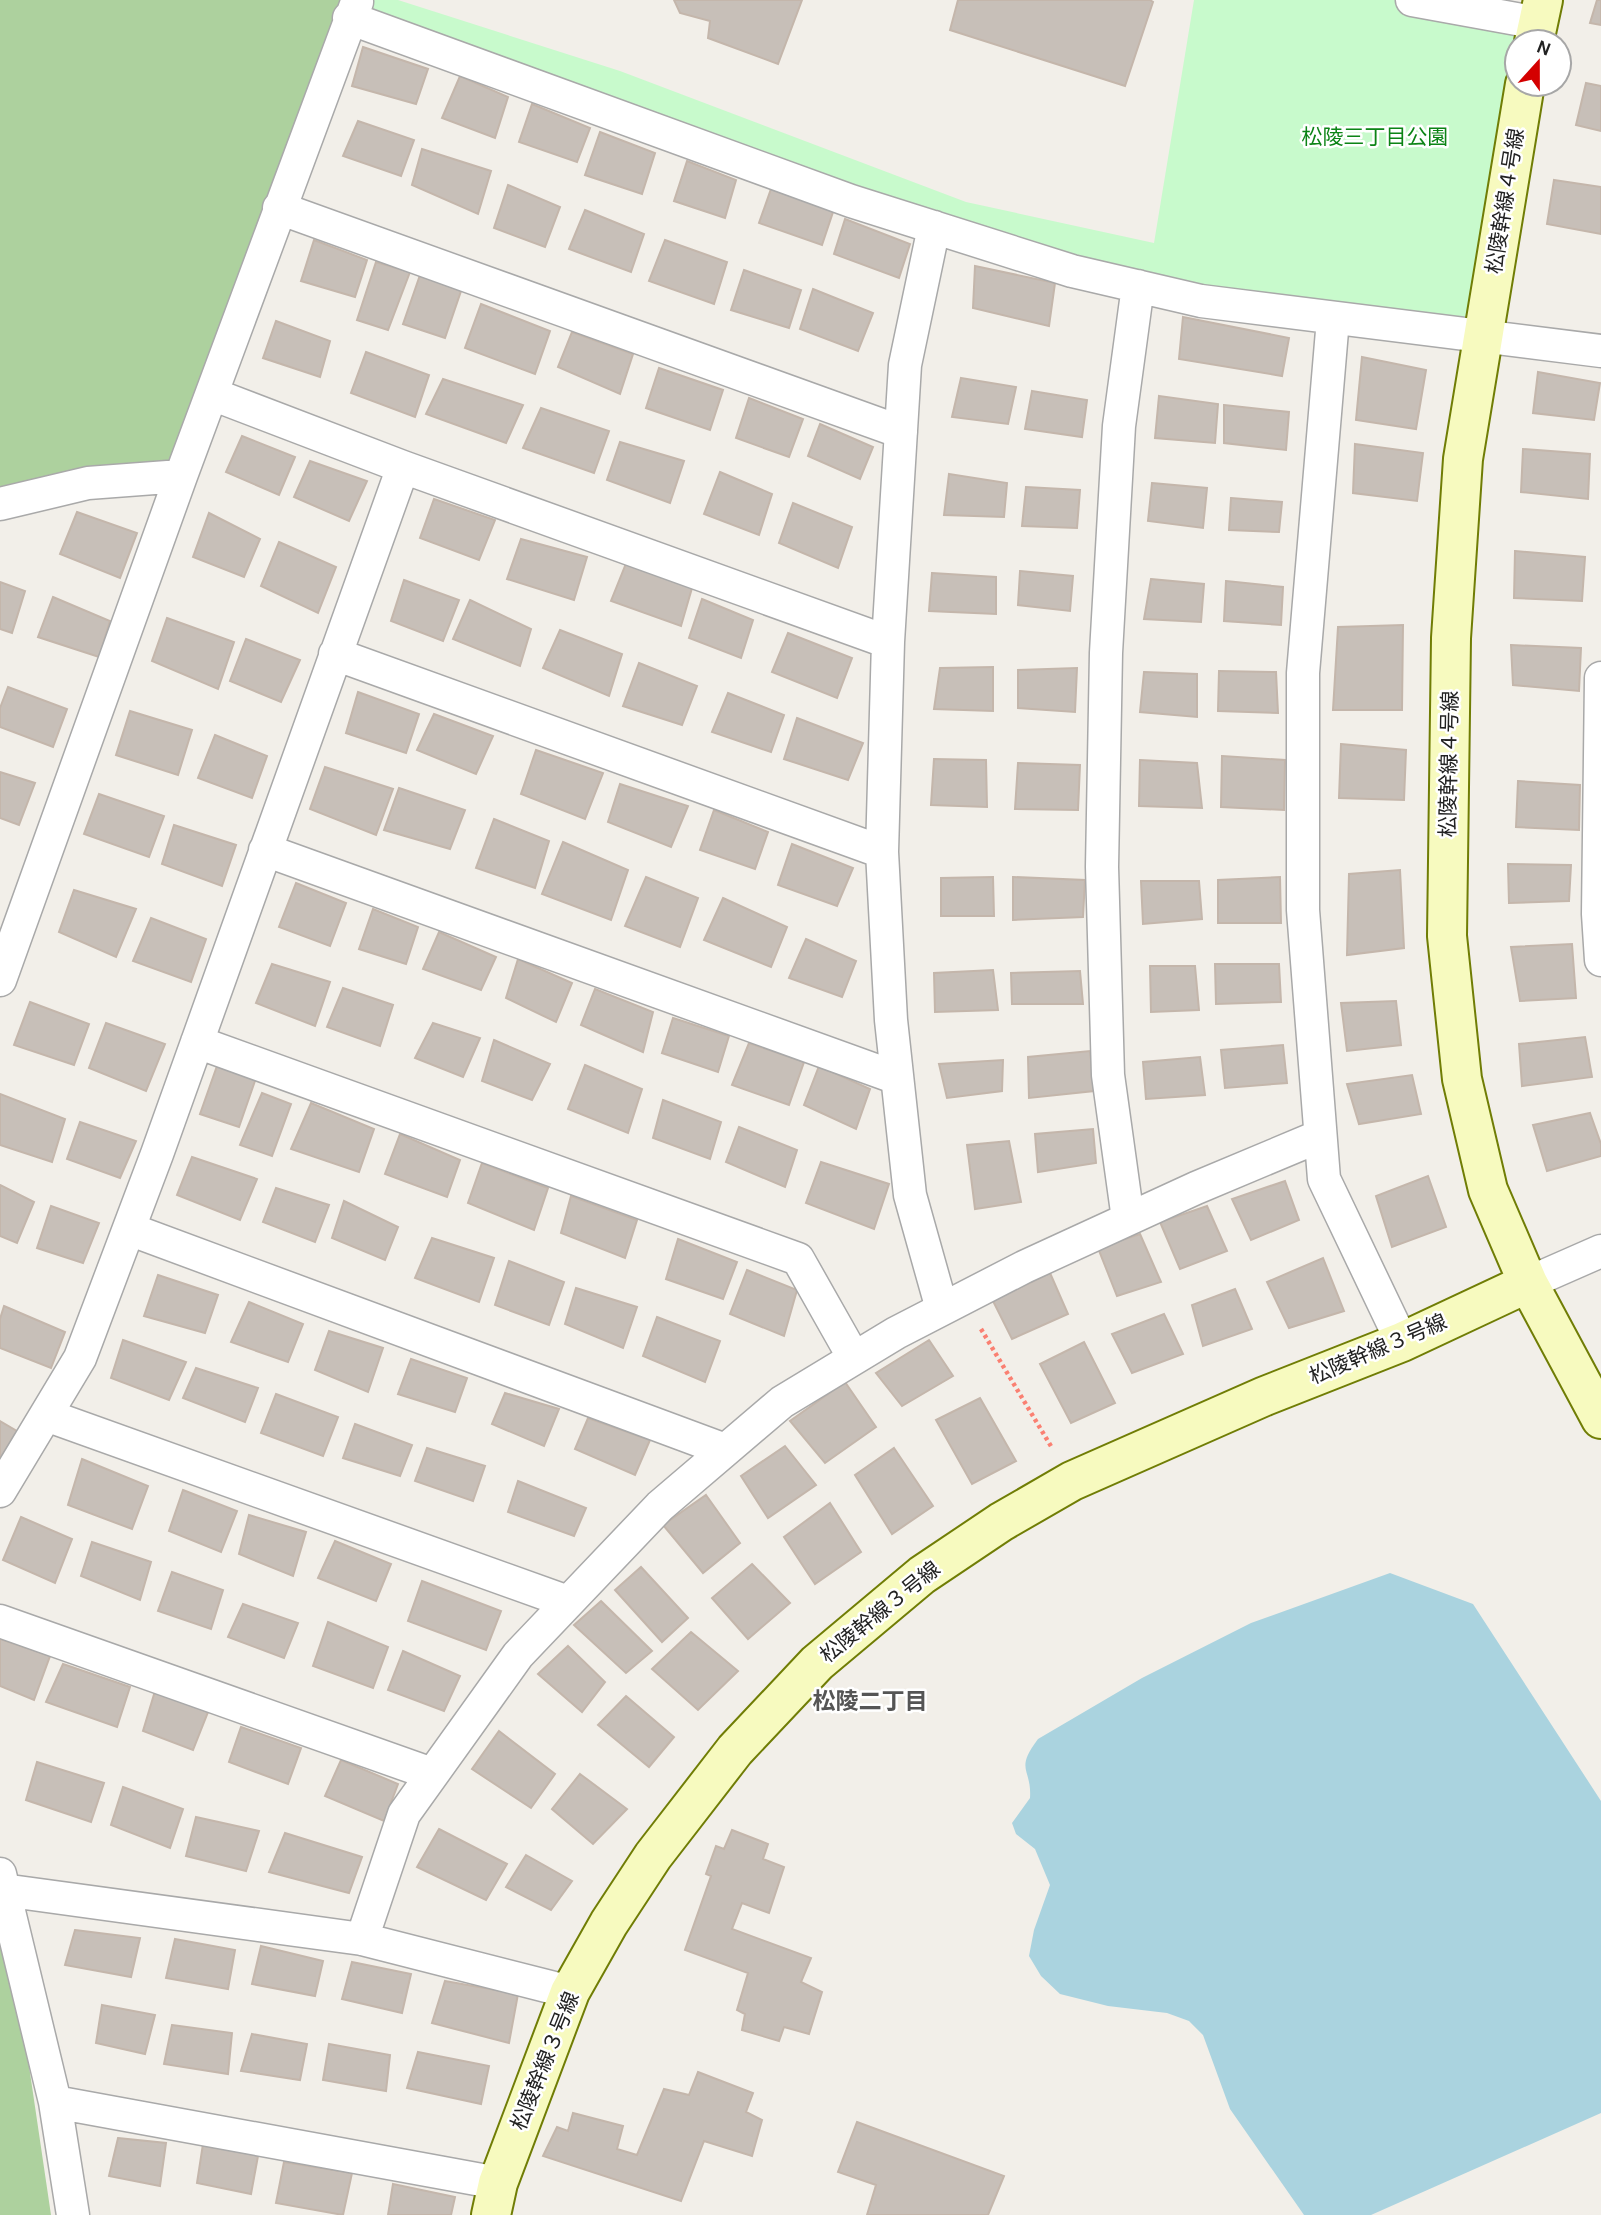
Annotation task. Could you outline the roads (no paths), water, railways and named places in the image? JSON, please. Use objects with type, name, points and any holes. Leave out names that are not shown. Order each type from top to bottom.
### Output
[{"type":"street","points":[[1412,0],[1538,22]]},
{"type":"street","points":[[0,980],[353,9],[851,201],[1072,271],[1201,301],[1601,351]]},
{"type":"street","name":"松陵幹線４号線","points":[[1523,98],[1463,459],[1451,638],[1447,936],[1465,1091],[1488,1190],[1528,1283],[1601,1419]]},
{"type":"street","points":[[279,208],[901,432]]},
{"type":"street","points":[[934,227],[905,365],[887,642],[882,852],[897,1078],[909,1195],[952,1304]]},
{"type":"street","points":[[1128,1219],[1108,1075],[1102,867],[1106,653],[1119,426],[1138,286]]},
{"type":"street","points":[[1333,319],[1303,673],[1303,910],[1324,1179],[1402,1342]]},
{"type":"street","points":[[212,394],[403,467],[887,642]]},
{"type":"street","points":[[0,1491],[80,1358],[197,1042],[403,467]]},
{"type":"street","points":[[0,504],[88,483],[181,476]]},
{"type":"street","points":[[335,654],[882,852]]},
{"type":"street","points":[[1601,678],[1601,960]]},
{"type":"street","points":[[265,850],[897,1078]]},
{"type":"street","points":[[197,1042],[798,1259],[854,1359]]},
{"type":"street","points":[[362,1940],[404,1814],[518,1655],[660,1506],[782,1402],[952,1304],[1128,1219],[1320,1136]]},
{"type":"street","points":[[129,1229],[725,1450]]},
{"type":"street","points":[[1528,1283],[1601,1251]]},
{"type":"street","name":"松陵幹線３号線","points":[[495,2199],[570,1992],[609,1923],[653,1856],[735,1750],[817,1663],[922,1575],[1002,1522],[1072,1481],[1265,1395],[1402,1342],[1528,1283]]},
{"type":"street","points":[[46,1415],[568,1602]]},
{"type":"street","points":[[0,1621],[432,1774]]},
{"type":"street","points":[[73,2215],[55,2102],[2,1882],[362,1940],[570,1992]]},
{"type":"street","points":[[55,2102],[495,2199]]},
{"type":"water","points":[[1390,1573],[1473,1604],[1601,1801],[1601,2113],[1371,2215],[1304,2215],[1230,2109],[1203,2035],[1189,2021],[1167,2013],[1108,2006],[1060,1994],[1041,1976],[1029,1956],[1034,1930],[1050,1885],[1035,1849],[1016,1834],[1012,1823],[1030,1798],[1025,1764],[1038,1739],[1142,1678],[1251,1623]]},
{"type":"district","name":"松陵二丁目","points":[[870,1701]]},
{"type":"park label","name":"松陵三丁目公園","points":[[1375,137]]}]
